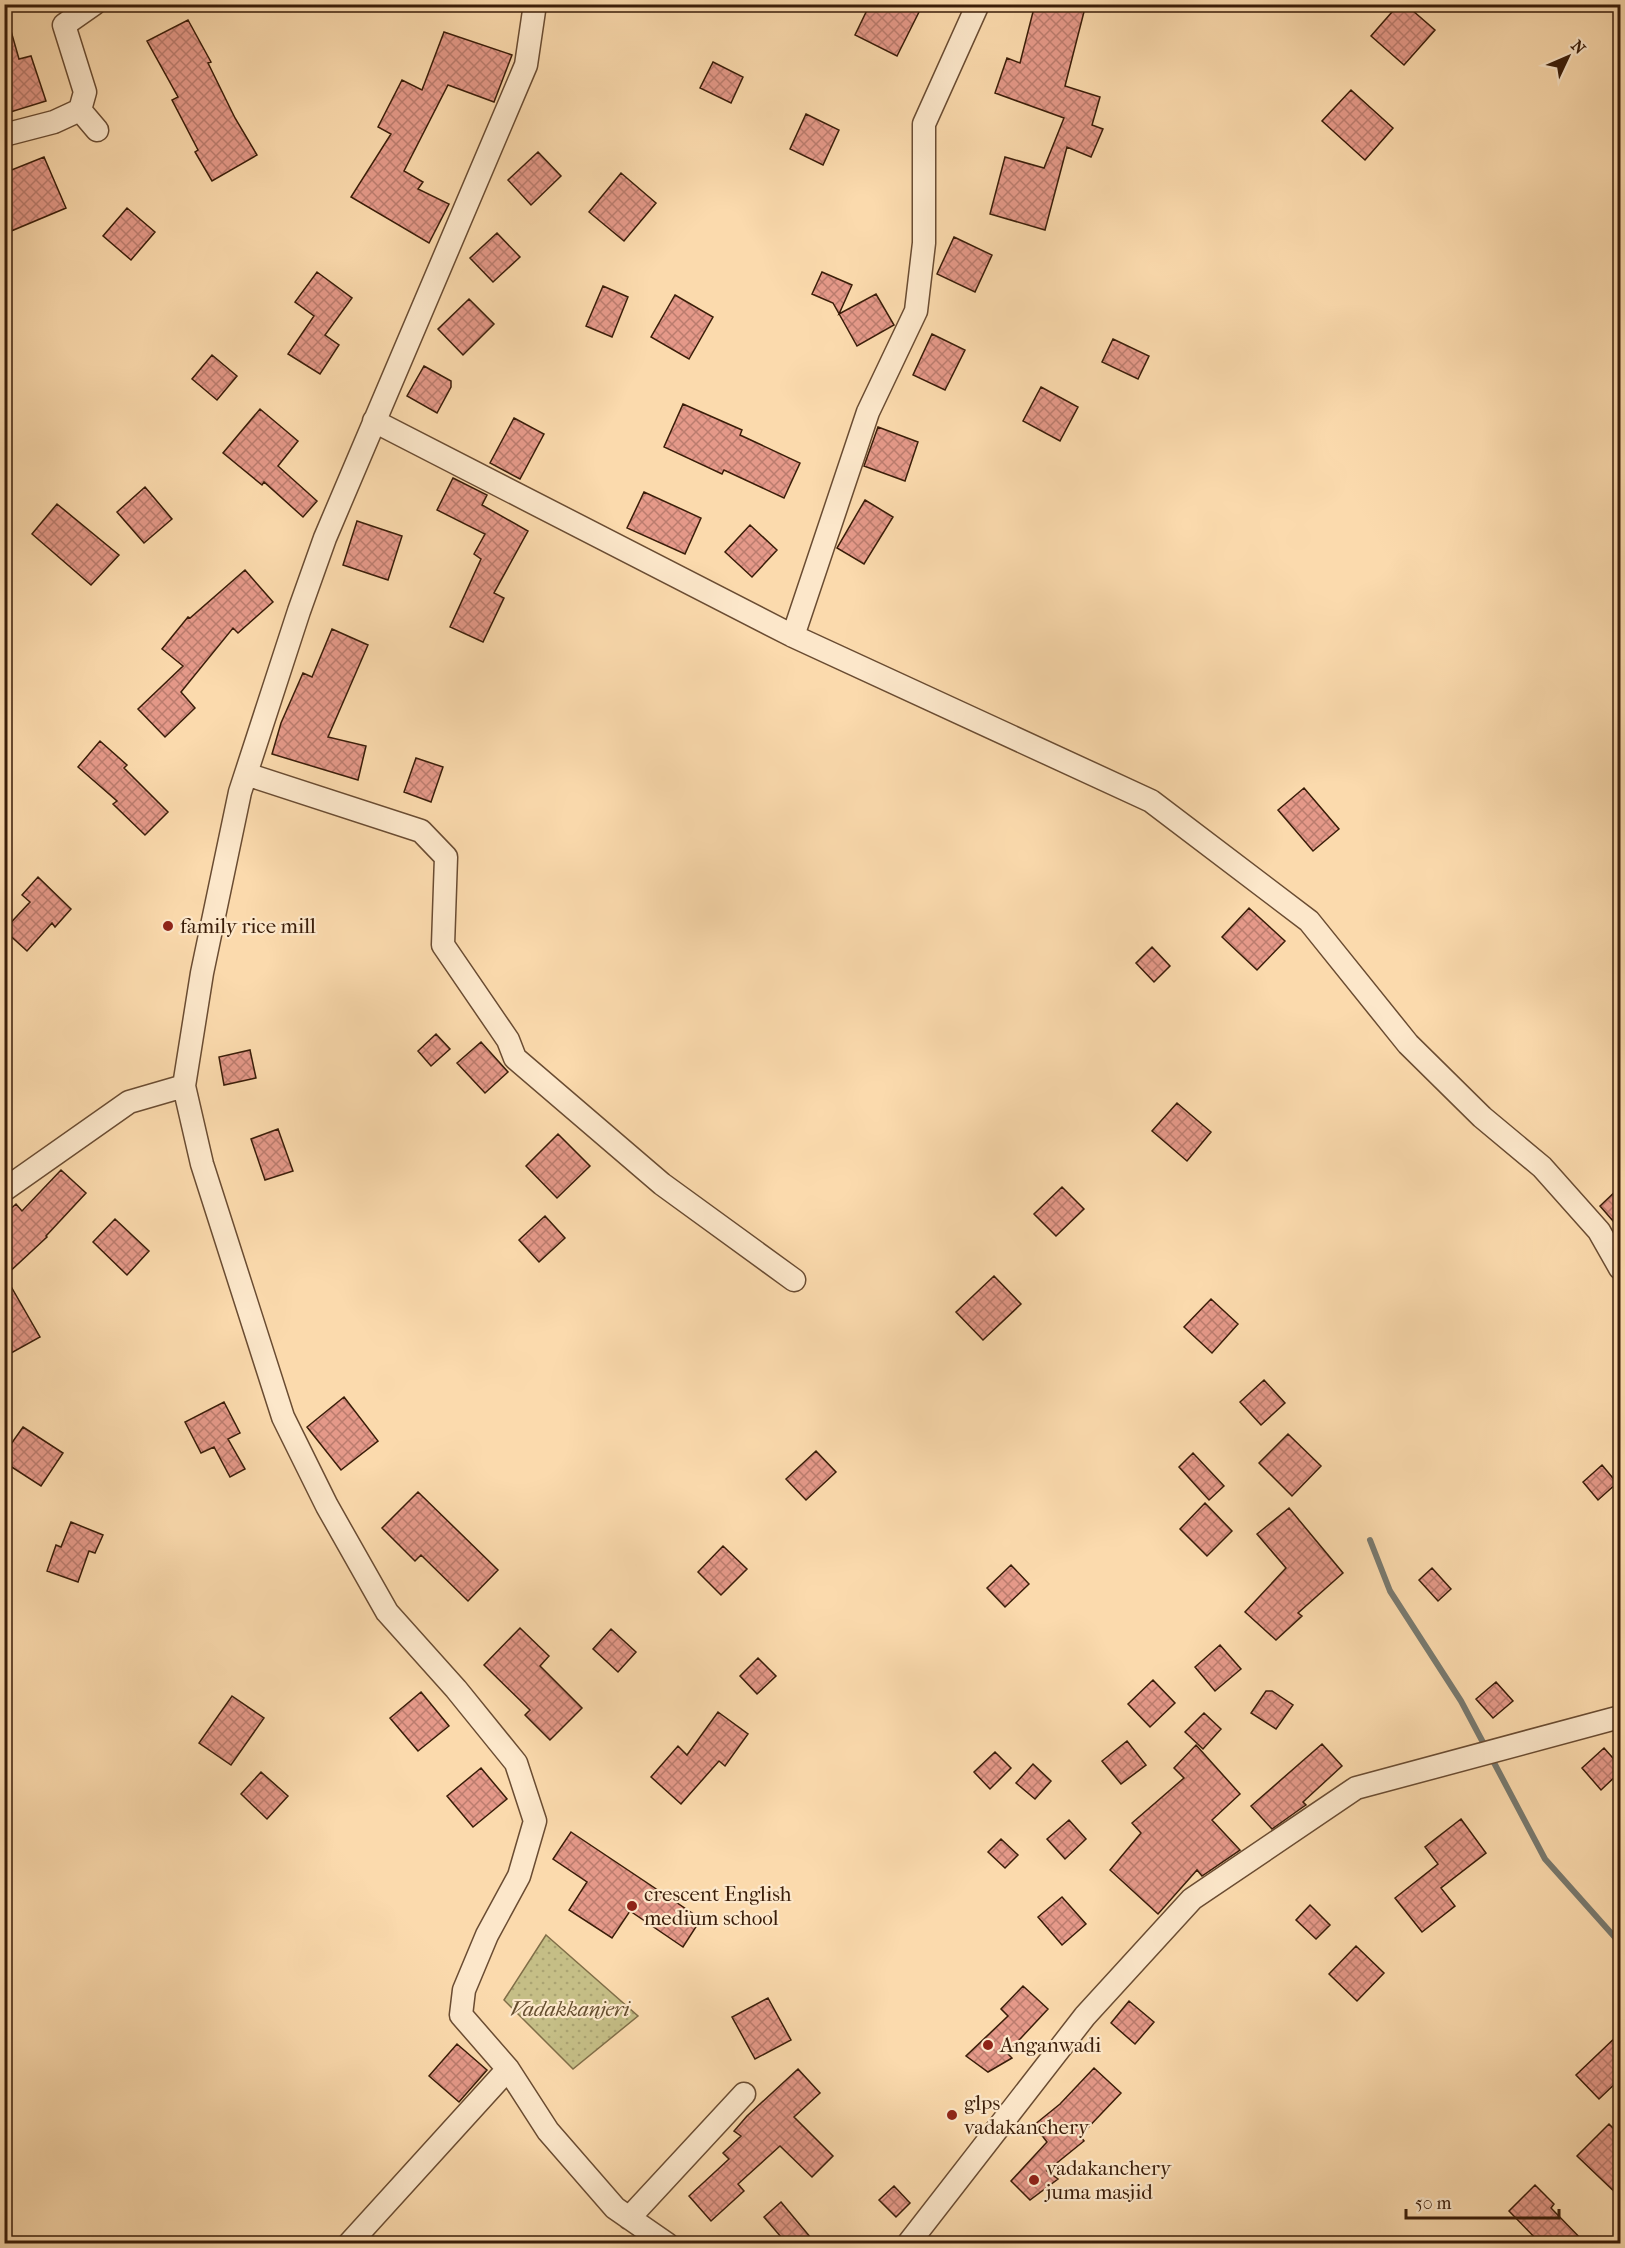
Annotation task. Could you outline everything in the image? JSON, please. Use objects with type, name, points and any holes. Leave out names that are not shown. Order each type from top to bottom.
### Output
[{"type":"street","points":[[4,135],[54,122],[80,110],[85,92],[64,25],[94,4]]},
{"type":"street","points":[[535,4],[526,65],[325,538],[240,792],[202,973],[184,1086],[202,1164],[283,1418],[327,1506],[387,1612],[456,1689],[516,1763],[535,1821],[519,1876],[487,1935],[468,1979],[460,2015],[508,2068],[548,2131],[615,2208],[667,2244]]},
{"type":"street","points":[[793,636],[868,412],[916,311],[924,243],[924,124],[978,4]]},
{"type":"street","points":[[80,110],[97,130]]},
{"type":"street","points":[[374,421],[793,636],[1151,801],[1310,921],[1408,1044],[1482,1117],[1542,1167],[1599,1231],[1620,1268]]},
{"type":"street","points":[[246,774],[422,831],[446,856],[442,945],[508,1040],[515,1058],[662,1184],[794,1280]]},
{"type":"street","points":[[4,1190],[129,1102],[184,1086]]},
{"type":"street","points":[[908,2244],[1085,2016],[1192,1899],[1356,1788],[1620,1718]]},
{"type":"street","points":[[349,2244],[508,2068]]},
{"type":"street","points":[[629,2218],[744,2094]]},
{"type":"green space","name":"Vadakkanjeri","points":[[546,1935],[638,2016],[573,2069],[504,2000]]},
{"type":"building","points":[[870,4],[923,4],[897,56],[855,35]]},
{"type":"building","points":[[1035,4],[1086,4],[1065,86],[1100,97],[1092,125],[1103,129],[1091,157],[1067,147],[1045,230],[990,214],[1005,157],[1044,168],[1064,118],[995,93],[1007,58],[1020,63]]},
{"type":"building","points":[[1399,4],[1405,4],[1435,30],[1404,65],[1371,36]]},
{"type":"building","points":[[188,20],[211,62],[208,63],[235,118],[257,155],[212,181],[195,152],[198,150],[172,100],[178,97],[147,41]]},
{"type":"building","points":[[9,24],[19,59],[31,56],[46,101],[4,114],[4,25]]},
{"type":"building","points":[[444,32],[512,55],[494,102],[448,85],[404,171],[423,182],[418,189],[449,204],[429,243],[351,197],[391,134],[378,127],[402,80],[422,90]]},
{"type":"building","points":[[713,62],[743,77],[731,103],[700,88]]},
{"type":"building","points":[[1351,90],[1393,128],[1365,160],[1322,121]]},
{"type":"building","points":[[806,114],[839,130],[823,165],[790,149]]},
{"type":"building","points":[[538,152],[561,176],[531,205],[508,180]]},
{"type":"building","points":[[44,157],[66,208],[4,234],[4,173]]},
{"type":"building","points":[[621,173],[656,203],[624,241],[589,212]]},
{"type":"building","points":[[127,208],[155,232],[131,260],[103,236]]},
{"type":"building","points":[[497,233],[520,257],[493,282],[470,258]]},
{"type":"building","points":[[954,237],[992,255],[975,292],[937,274]]},
{"type":"building","points":[[317,272],[352,298],[325,335],[339,345],[320,374],[288,354],[314,316],[295,302]]},
{"type":"building","points":[[822,272],[852,285],[839,314],[833,303],[812,294]]},
{"type":"building","points":[[603,286],[628,297],[612,337],[586,326]]},
{"type":"building","points":[[876,294],[894,325],[857,346],[839,314]]},
{"type":"building","points":[[675,295],[713,317],[689,359],[651,337]]},
{"type":"building","points":[[469,299],[494,324],[463,355],[438,329]]},
{"type":"building","points":[[932,334],[965,350],[945,390],[913,375]]},
{"type":"building","points":[[1113,339],[1149,356],[1138,379],[1102,362]]},
{"type":"building","points":[[212,355],[237,376],[217,400],[192,379]]},
{"type":"building","points":[[424,366],[451,381],[451,387],[437,413],[407,396]]},
{"type":"building","points":[[1041,387],[1078,407],[1060,441],[1023,421]]},
{"type":"building","points":[[683,404],[742,430],[740,435],[800,463],[784,498],[724,470],[722,474],[664,447]]},
{"type":"building","points":[[260,409],[298,441],[278,466],[317,501],[303,517],[264,482],[262,485],[223,453]]},
{"type":"building","points":[[514,418],[544,434],[520,479],[490,463]]},
{"type":"building","points":[[878,427],[918,442],[905,481],[864,466]]},
{"type":"building","points":[[453,478],[487,495],[482,505],[528,531],[494,593],[504,598],[483,642],[450,627],[481,559],[474,554],[485,534],[437,510]]},
{"type":"building","points":[[145,487],[172,519],[144,543],[117,512]]},
{"type":"building","points":[[644,492],[701,518],[685,554],[627,528]]},
{"type":"building","points":[[865,500],[893,517],[864,564],[837,548]]},
{"type":"building","points":[[57,504],[119,555],[91,585],[32,534]]},
{"type":"building","points":[[357,521],[402,536],[388,580],[343,565]]},
{"type":"building","points":[[750,525],[777,550],[752,577],[725,552]]},
{"type":"building","points":[[245,570],[273,602],[238,633],[233,628],[181,692],[195,708],[165,737],[138,709],[183,666],[162,649],[188,617],[190,618]]},
{"type":"building","points":[[332,629],[368,645],[328,737],[366,746],[358,780],[272,754],[281,723],[303,673],[312,677]]},
{"type":"building","points":[[100,741],[127,765],[124,768],[168,812],[145,835],[113,804],[117,801],[78,767]]},
{"type":"building","points":[[416,758],[443,767],[431,802],[404,792]]},
{"type":"building","points":[[1304,788],[1339,829],[1313,851],[1278,810]]},
{"type":"building","points":[[38,877],[71,909],[55,927],[52,923],[27,951],[4,930],[30,902],[22,895]]},
{"type":"building","points":[[1249,908],[1285,941],[1257,970],[1222,937]]},
{"type":"building","points":[[1152,947],[1170,966],[1154,982],[1136,963]]},
{"type":"building","points":[[436,1034],[450,1049],[431,1066],[418,1051]]},
{"type":"building","points":[[481,1042],[508,1072],[485,1093],[457,1063]]},
{"type":"building","points":[[250,1050],[256,1078],[224,1085],[219,1057]]},
{"type":"building","points":[[1177,1103],[1211,1132],[1187,1161],[1152,1131]]},
{"type":"building","points":[[278,1129],[293,1171],[265,1180],[251,1139]]},
{"type":"building","points":[[558,1134],[590,1166],[557,1198],[526,1166]]},
{"type":"building","points":[[61,1170],[86,1193],[47,1237],[5,1276],[40,1337],[4,1357],[4,1215],[16,1204],[22,1211]]},
{"type":"building","points":[[1062,1187],[1084,1209],[1056,1236],[1034,1214]]},
{"type":"building","points":[[1620,1187],[1620,1229],[1600,1206]]},
{"type":"building","points":[[545,1216],[565,1238],[539,1262],[519,1240]]},
{"type":"building","points":[[115,1219],[149,1251],[127,1275],[93,1242]]},
{"type":"building","points":[[994,1276],[1021,1304],[983,1340],[956,1312]]},
{"type":"building","points":[[1211,1299],[1238,1324],[1212,1353],[1184,1327]]},
{"type":"building","points":[[1264,1380],[1285,1403],[1261,1425],[1240,1402]]},
{"type":"building","points":[[344,1397],[378,1441],[341,1470],[307,1427]]},
{"type":"building","points":[[224,1402],[240,1433],[228,1439],[245,1469],[230,1477],[214,1447],[201,1453],[185,1422]]},
{"type":"building","points":[[23,1427],[63,1453],[41,1486],[4,1462],[4,1454]]},
{"type":"building","points":[[1288,1434],[1321,1466],[1292,1496],[1259,1463]]},
{"type":"building","points":[[816,1451],[836,1472],[806,1500],[786,1479]]},
{"type":"building","points":[[1193,1453],[1224,1486],[1209,1500],[1179,1467]]},
{"type":"building","points":[[1602,1465],[1617,1483],[1598,1500],[1583,1482]]},
{"type":"building","points":[[418,1492],[498,1570],[468,1601],[421,1555],[415,1561],[382,1528]]},
{"type":"building","points":[[1205,1503],[1232,1531],[1207,1556],[1180,1529]]},
{"type":"building","points":[[1289,1508],[1343,1573],[1298,1613],[1302,1616],[1276,1640],[1245,1612],[1286,1568],[1257,1534]]},
{"type":"building","points":[[71,1522],[103,1535],[95,1553],[89,1551],[78,1582],[47,1571],[56,1545],[61,1547]]},
{"type":"building","points":[[723,1546],[747,1569],[721,1595],[698,1572]]},
{"type":"building","points":[[1011,1565],[1029,1584],[1005,1607],[987,1588]]},
{"type":"building","points":[[1432,1568],[1451,1589],[1438,1601],[1419,1580]]},
{"type":"building","points":[[520,1628],[549,1656],[540,1666],[582,1708],[550,1740],[525,1715],[530,1710],[484,1665]]},
{"type":"building","points":[[611,1629],[636,1652],[618,1672],[593,1649]]},
{"type":"building","points":[[1220,1645],[1241,1669],[1215,1691],[1195,1667]]},
{"type":"building","points":[[758,1658],[776,1676],[757,1694],[740,1676]]},
{"type":"building","points":[[1153,1680],[1175,1703],[1150,1727],[1128,1704]]},
{"type":"building","points":[[1496,1682],[1513,1701],[1493,1718],[1476,1699]]},
{"type":"building","points":[[1266,1691],[1272,1691],[1293,1705],[1276,1729],[1251,1713]]},
{"type":"building","points":[[421,1692],[449,1726],[418,1751],[390,1718]]},
{"type":"building","points":[[232,1696],[264,1718],[231,1765],[199,1743]]},
{"type":"building","points":[[718,1712],[748,1734],[725,1766],[719,1761],[681,1804],[651,1777],[678,1746],[687,1755]]},
{"type":"building","points":[[1204,1713],[1221,1729],[1203,1749],[1185,1732]]},
{"type":"building","points":[[1127,1741],[1146,1765],[1121,1784],[1102,1761]]},
{"type":"building","points":[[1322,1744],[1342,1766],[1303,1802],[1306,1805],[1272,1829],[1251,1806]]},
{"type":"building","points":[[1196,1745],[1240,1794],[1212,1820],[1240,1850],[1202,1876],[1197,1870],[1158,1914],[1110,1870],[1141,1833],[1132,1823],[1184,1778],[1174,1768]]},
{"type":"building","points":[[1604,1748],[1620,1766],[1620,1772],[1601,1790],[1582,1768]]},
{"type":"building","points":[[995,1752],[1011,1768],[990,1789],[974,1772]]},
{"type":"building","points":[[1033,1764],[1051,1781],[1035,1799],[1016,1783]]},
{"type":"building","points":[[481,1768],[507,1799],[473,1827],[447,1796]]},
{"type":"building","points":[[261,1772],[288,1796],[267,1819],[241,1794]]},
{"type":"building","points":[[1461,1819],[1486,1853],[1441,1888],[1455,1906],[1422,1932],[1395,1898],[1438,1864],[1425,1847]]},
{"type":"building","points":[[1069,1820],[1086,1839],[1065,1859],[1047,1839]]},
{"type":"building","points":[[571,1832],[701,1919],[683,1947],[630,1911],[612,1938],[569,1910],[587,1882],[553,1859]]},
{"type":"building","points":[[1001,1839],[1018,1855],[1005,1868],[988,1852]]},
{"type":"building","points":[[1062,1897],[1086,1924],[1062,1945],[1038,1917]]},
{"type":"building","points":[[1310,1905],[1330,1925],[1316,1939],[1296,1920]]},
{"type":"building","points":[[1356,1946],[1384,1973],[1357,2001],[1329,1974]]},
{"type":"building","points":[[1023,1986],[1048,2009],[1007,2053],[1012,2058],[988,2072],[966,2056],[1008,2016],[1001,2009]]},
{"type":"building","points":[[768,1998],[791,2040],[755,2059],[732,2017]]},
{"type":"building","points":[[1129,2001],[1154,2022],[1135,2044],[1111,2023]]},
{"type":"building","points":[[1620,2033],[1620,2079],[1599,2099],[1576,2075]]},
{"type":"building","points":[[457,2044],[487,2070],[459,2102],[429,2076]]},
{"type":"building","points":[[1094,2068],[1121,2093],[1080,2136],[1084,2141],[1047,2171],[1058,2179],[1030,2200],[1011,2181],[1047,2142],[1034,2125],[1060,2104]]},
{"type":"building","points":[[798,2069],[820,2093],[794,2117],[833,2156],[812,2177],[780,2146],[738,2184],[744,2191],[711,2221],[689,2196],[729,2159],[723,2153],[741,2136],[734,2131]]},
{"type":"building","points":[[1609,2124],[1620,2135],[1620,2197],[1577,2156]]},
{"type":"building","points":[[1535,2185],[1554,2204],[1551,2208],[1586,2244],[1541,2244],[1509,2211]]},
{"type":"building","points":[[894,2186],[910,2203],[896,2217],[879,2200]]},
{"type":"building","points":[[781,2202],[816,2244],[787,2244],[764,2217]]},
{"type":"waterway","points":[[1370,1540],[1390,1591],[1461,1701],[1486,1748]]},
{"type":"waterway","points":[[1491,1757],[1545,1859],[1620,1943]]},
{"type":"place","name":"family rice mill","points":[[168,926]]},
{"type":"place","name":"crescent English medium school","points":[[632,1906]]},
{"type":"place","name":"Anganwadi","points":[[988,2045]]},
{"type":"place","name":"glps vadakanchery","points":[[952,2115]]},
{"type":"place","name":"vadakanchery juma masjid","points":[[1034,2180]]}]
